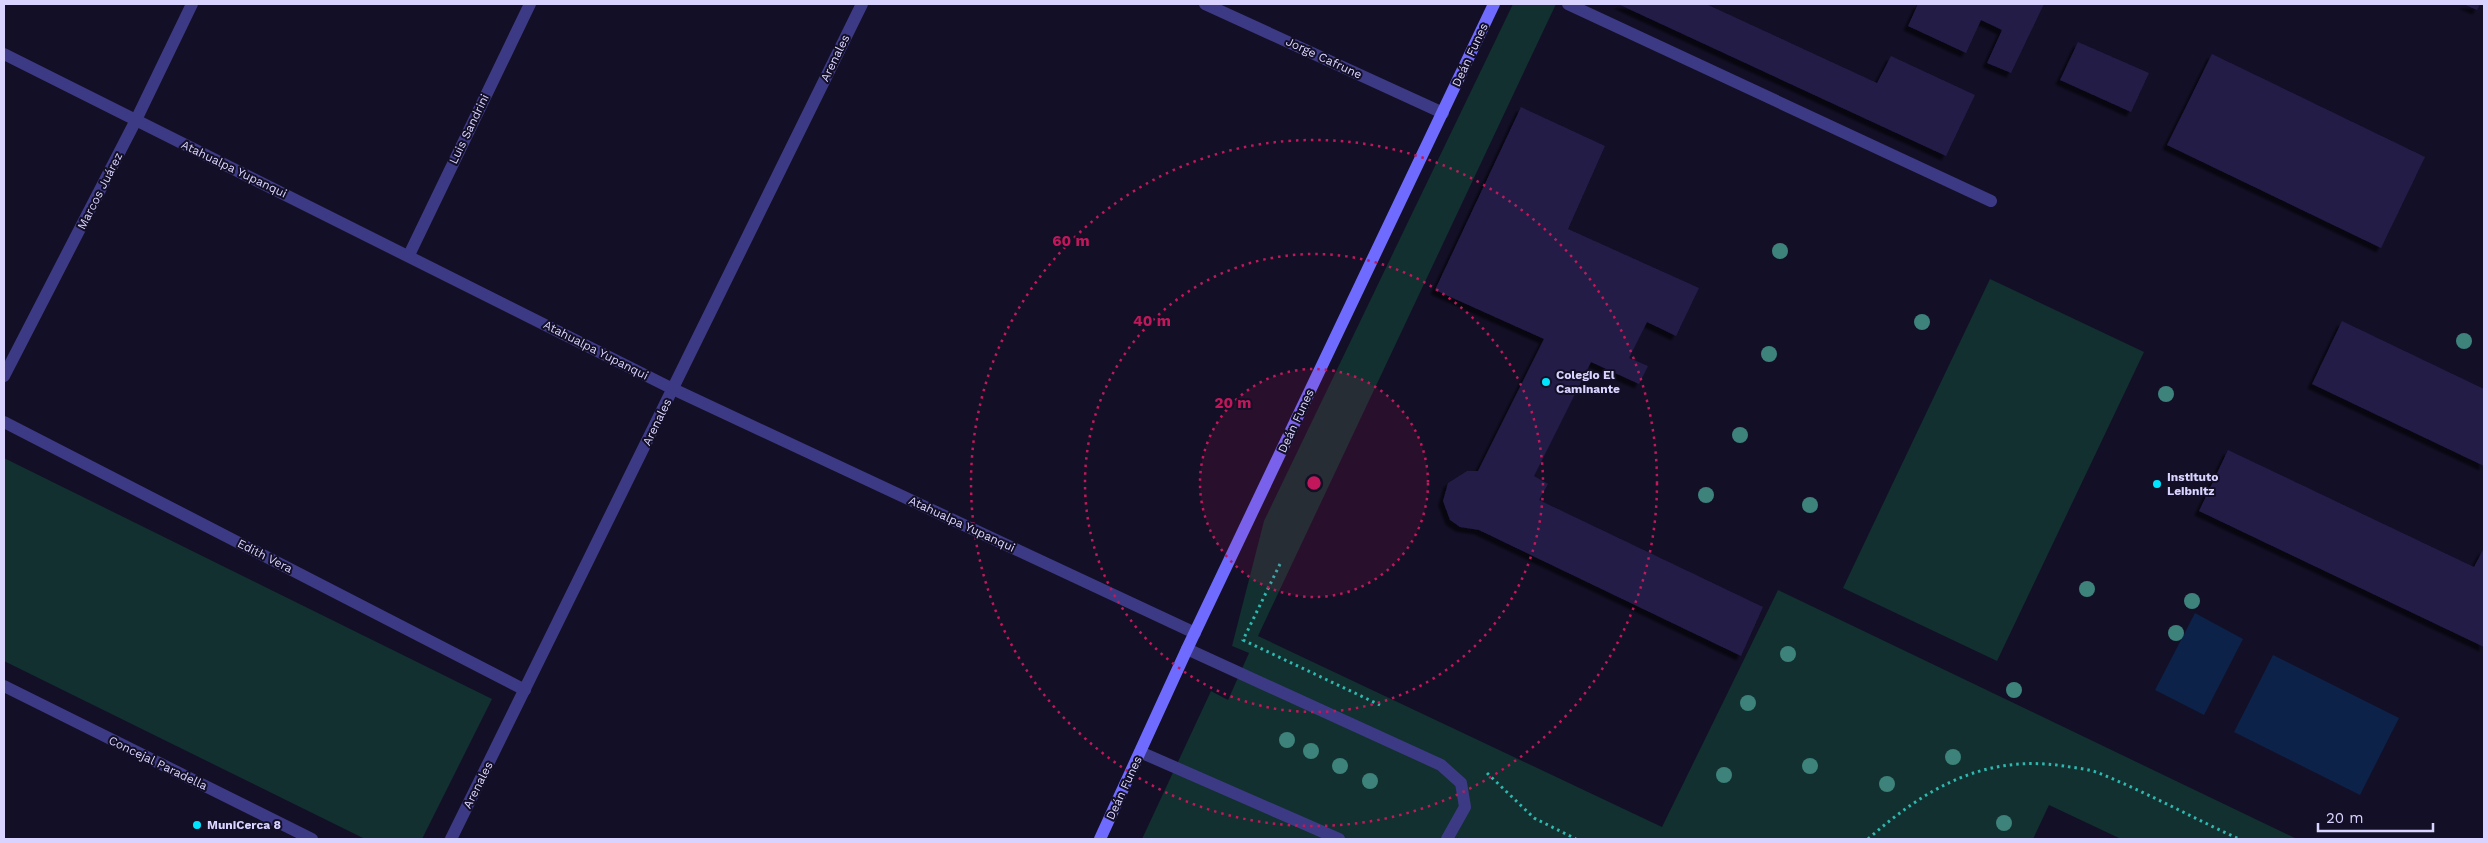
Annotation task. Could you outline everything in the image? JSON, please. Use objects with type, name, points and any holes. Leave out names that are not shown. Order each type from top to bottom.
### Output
[{"type":"main road","name":"Deán Funes","points":[[1100,839],[1187,649],[1494,4]]},
{"type":"street","name":"Marcos Juárez","points":[[4,376],[136,120],[192,4]]},
{"type":"street","name":"Luis Sandrini","points":[[409,255],[530,4]]},
{"type":"street","name":"Arenales","points":[[451,839],[862,4]]},
{"type":"street","name":"Jorge Cafrune","points":[[1205,4],[1443,112]]},
{"type":"street","points":[[1568,4],[1991,201]]},
{"type":"street","name":"Atahualpa Yupanqui","points":[[4,54],[409,255],[673,389],[1195,633]]},
{"type":"street","name":"Edith Vera","points":[[4,422],[526,690]]},
{"type":"street","points":[[1187,649],[1441,765],[1461,783],[1465,807],[1447,839]]},
{"type":"street","name":"Concejal Paradella","points":[[4,686],[312,839]]},
{"type":"street","points":[[1140,752],[1339,839]]},
{"type":"path","points":[[1868,839],[1900,813],[1955,779],[2018,762],[2046,763],[2100,773],[2239,839]]},
{"type":"green space","points":[[1513,4],[1556,4],[1258,636],[1662,827],[1778,590],[2297,839],[2121,839],[2049,805],[2033,839],[1142,839],[1211,691],[1228,700],[1249,653],[1232,646],[1264,521]]},
{"type":"green space","points":[[1990,279],[2144,352],[1997,661],[1843,588]]},
{"type":"green space","points":[[4,458],[492,699],[422,839],[365,839],[4,661]]},
{"type":"water","points":[[2195,613],[2243,639],[2204,715],[2155,690]]},
{"type":"water","points":[[2273,655],[2399,718],[2360,795],[2234,732]]},
{"type":"building","points":[[1618,4],[1706,4],[1877,83],[1891,56],[1975,95],[1946,156]]},
{"type":"building","points":[[1918,4],[2044,4],[2011,73],[1987,63],[2002,30],[1981,20],[1966,53],[1908,26]]},
{"type":"building","points":[[2463,4],[2480,4],[2477,10]]},
{"type":"building","points":[[2078,42],[2149,73],[2131,112],[2060,80]]},
{"type":"building","points":[[2212,54],[2425,157],[2381,248],[2167,145]]},
{"type":"building","points":[[1521,107],[1605,146],[1568,229],[1699,288],[1676,336],[1647,322],[1629,358],[1648,366],[1639,384],[1591,362],[1534,476],[1548,484],[1539,500],[1763,607],[1741,656],[1479,530],[1460,527],[1450,520],[1443,501],[1448,483],[1467,471],[1478,471],[1544,339],[1435,290]]},
{"type":"building","points":[[2342,321],[2484,389],[2484,466],[2312,384]]},
{"type":"building","points":[[2228,450],[2474,567],[2484,548],[2484,647],[2199,511]]},
{"type":"place","name":"Colegio El Caminante","points":[[1546,382]]},
{"type":"place","name":"Instituto Leibnitz","points":[[2157,484]]},
{"type":"place","name":"MuniCerca 8","points":[[197,825]]}]
